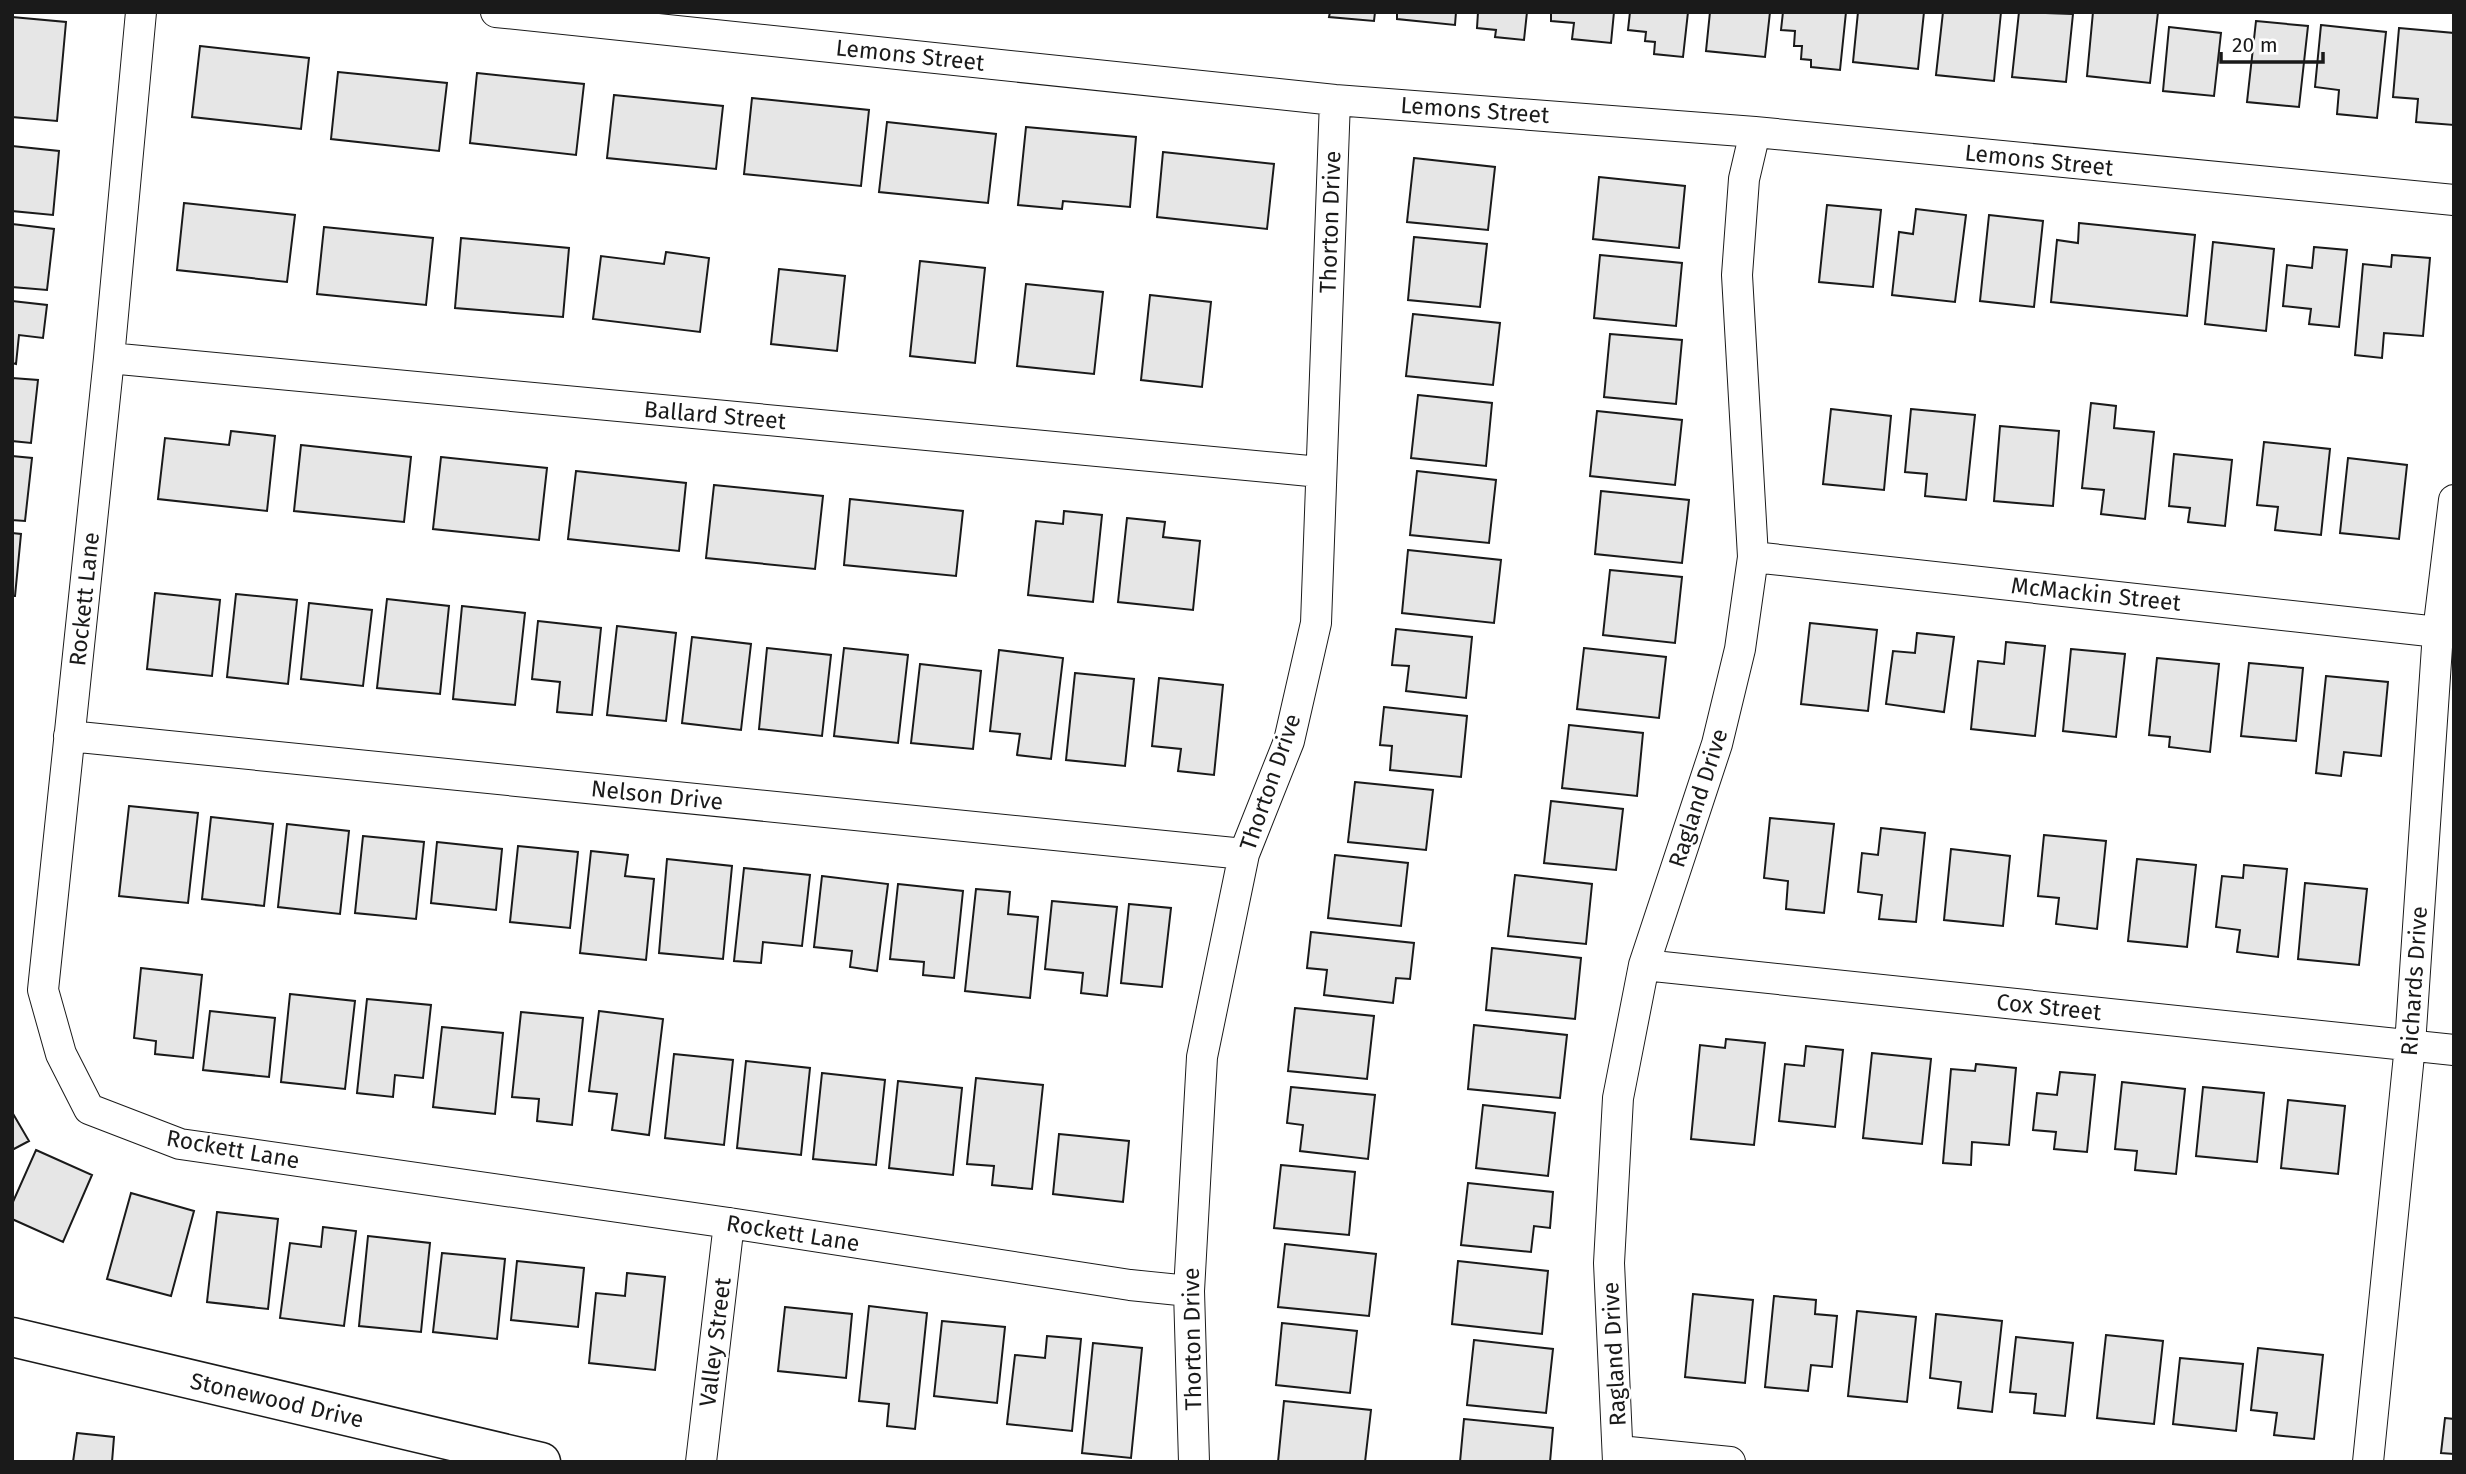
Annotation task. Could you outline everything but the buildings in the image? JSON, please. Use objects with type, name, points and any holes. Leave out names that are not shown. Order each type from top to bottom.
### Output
[{"type":"street","name":"Rockett Lane","points":[[141,12],[109,358],[43,990],[61,1055],[89,1109],[180,1144],[729,1223],[1130,1285],[1189,1291]]},
{"type":"street","name":"Lemons Street","points":[[496,12],[1335,100],[1755,132],[2454,200]]},
{"type":"street","name":"Thorton Drive","points":[[1194,1462],[1189,1291],[1202,1057],[1244,854],[1289,741],[1316,623],[1335,100]]},
{"type":"street","name":"Ragland Drive","points":[[1619,1456],[1609,1263],[1618,1098],[1644,965],[1717,744],[1740,649],[1753,557],[1737,275],[1744,179],[1755,132]]},
{"type":"street","name":"Ballard Street","points":[[109,358],[1320,472]]},
{"type":"street","name":"Richards Drive","points":[[2368,1462],[2410,1045],[2438,632],[2454,500]]},
{"type":"street","name":"McMackin Street","points":[[1753,557],[2438,632]]},
{"type":"street","name":"Nelson Drive","points":[[69,736],[1244,854]]},
{"type":"street","name":"Cox Street","points":[[1644,965],[2454,1050]]},
{"type":"street","name":"Valley Street","points":[[701,1462],[729,1223]]},
{"type":"street","name":"Stonewood Drive","points":[[12,1338],[541,1462]]},
{"type":"street","points":[[1619,1456],[1730,1462]]}]
